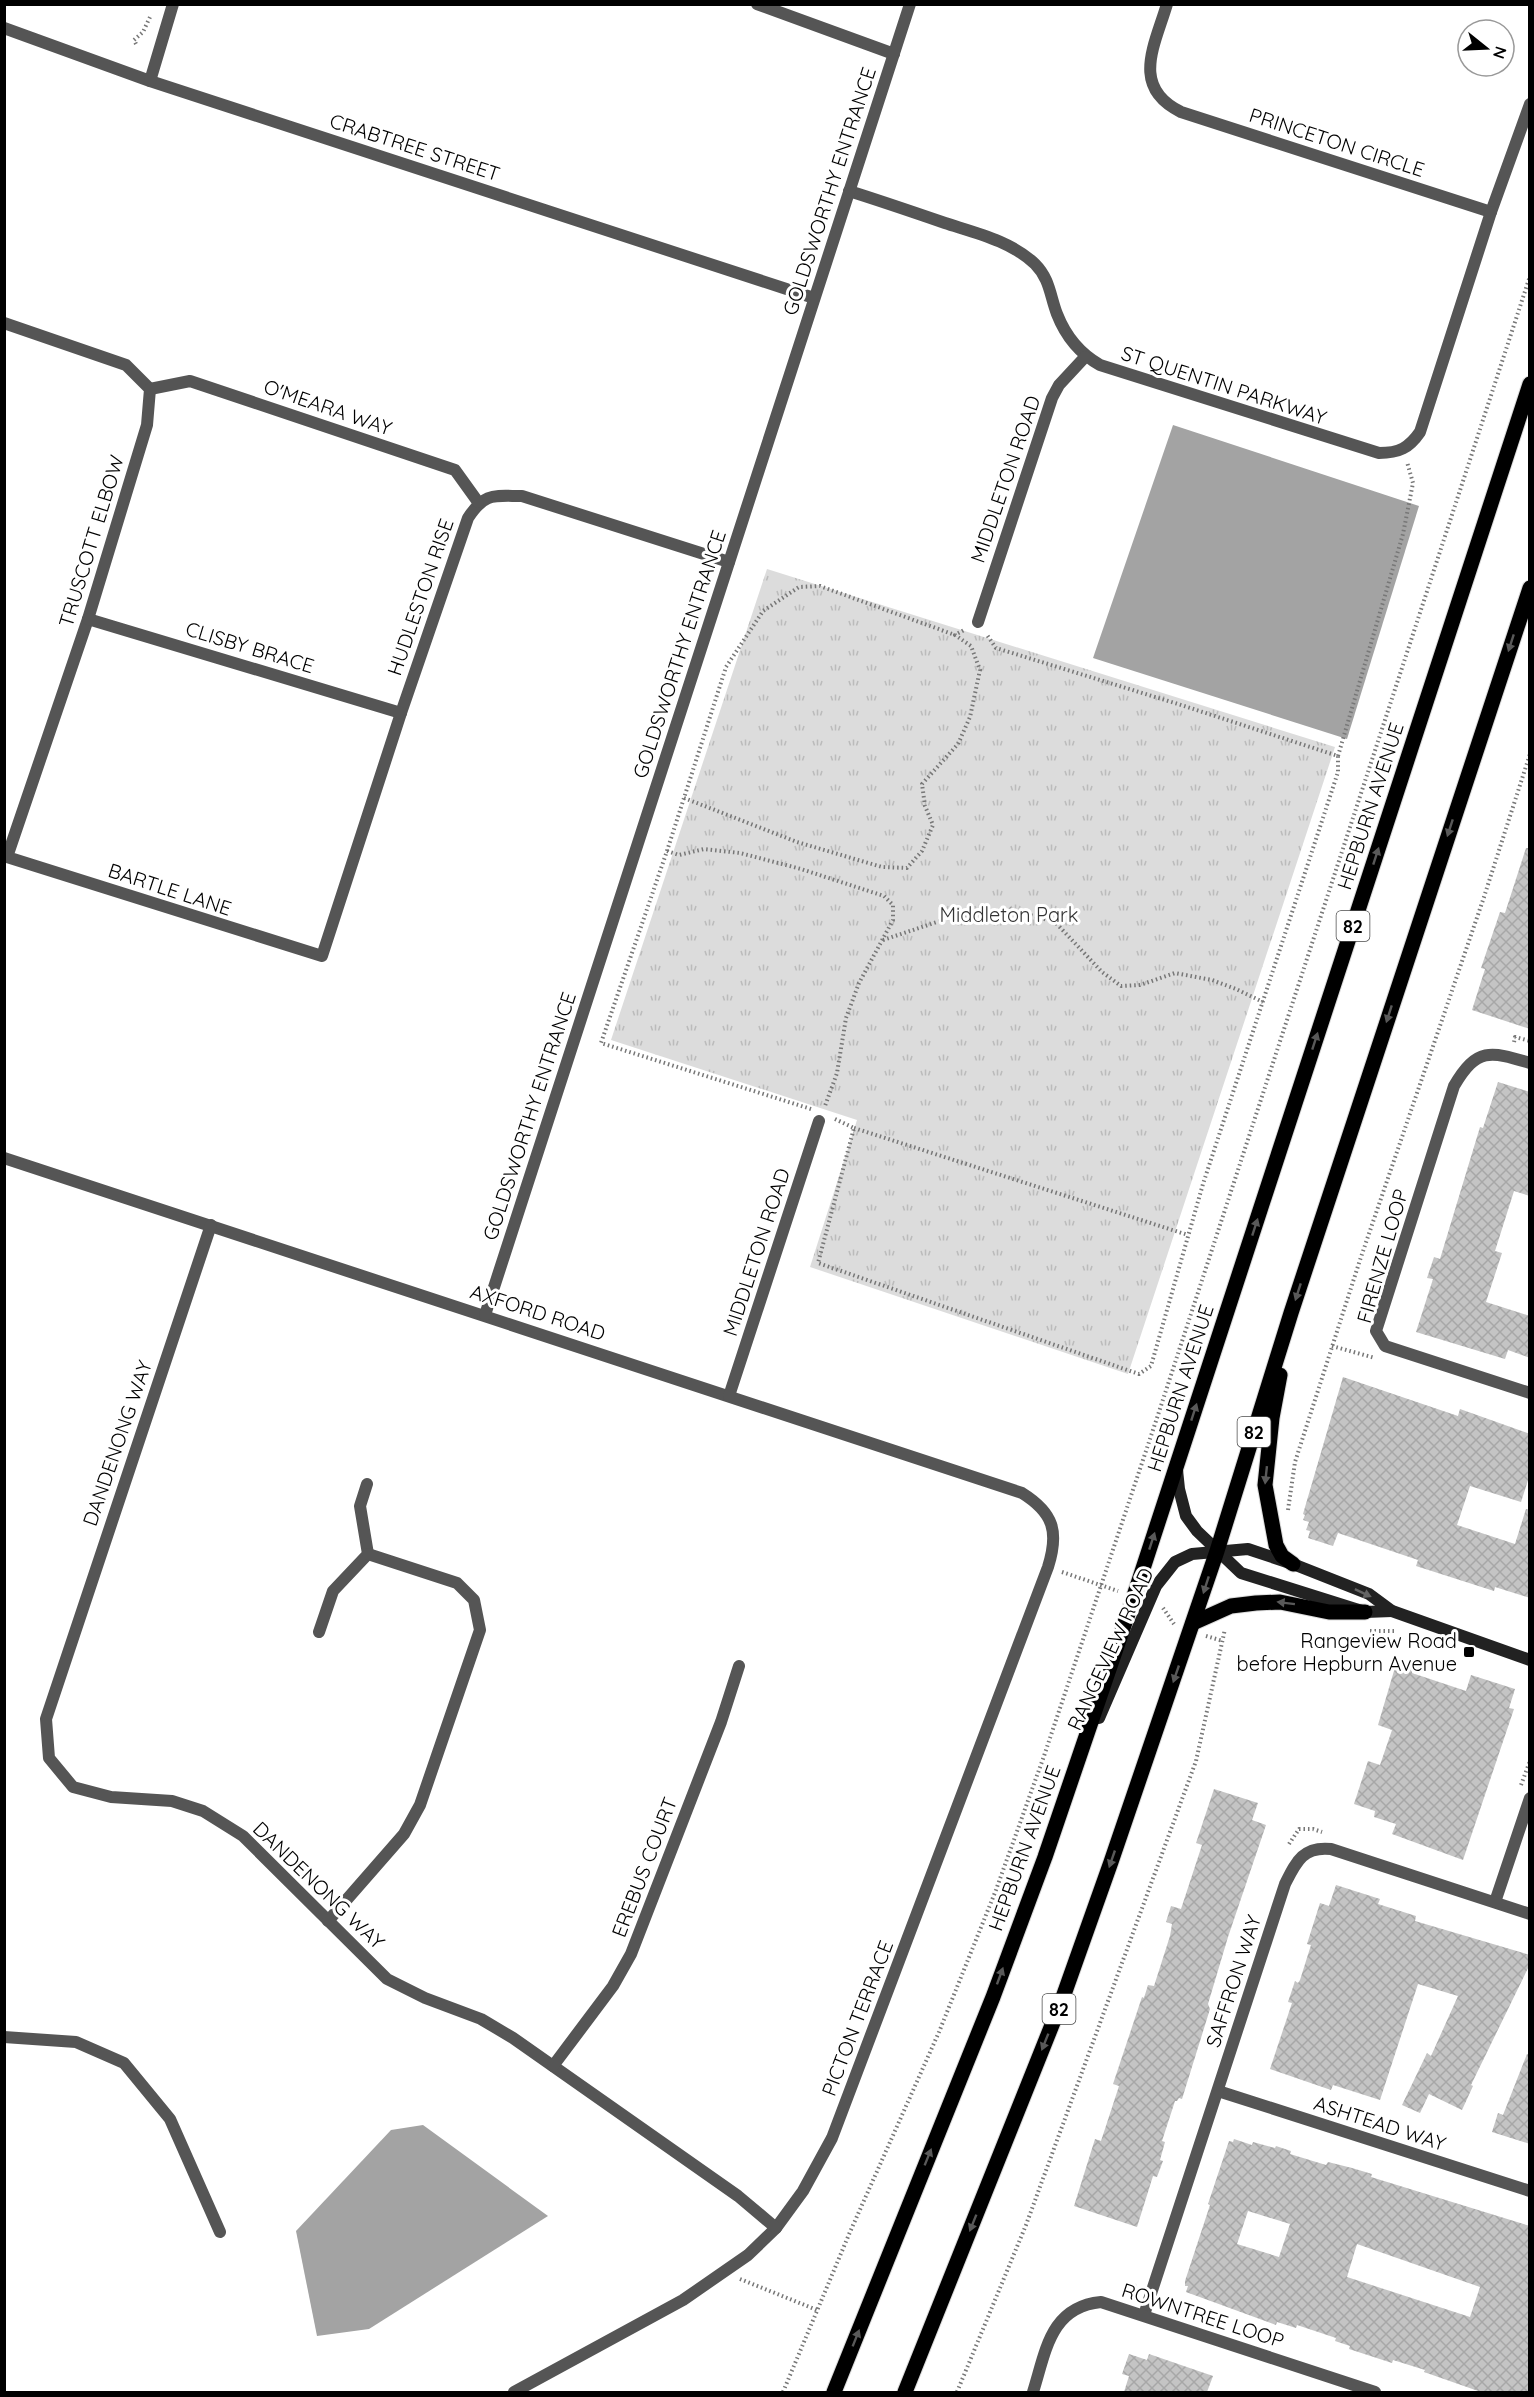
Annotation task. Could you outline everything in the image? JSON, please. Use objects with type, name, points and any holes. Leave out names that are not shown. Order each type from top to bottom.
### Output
[{"type":"main road","name":"HEPBURN AVENUE","points":[[834,2392],[993,1997],[1066,1796],[1176,1468],[1530,384]]},
{"type":"main road","name":"82","points":[[905,2392],[1062,2000],[1193,1623],[1291,1313],[1530,588]]},
{"type":"main road","points":[[1291,1313],[1272,1419],[1265,1485],[1276,1545],[1282,1556],[1293,1564]]},
{"type":"main road","points":[[1193,1623],[1231,1606],[1256,1603],[1280,1602],[1329,1612],[1365,1612]]},
{"type":"street","points":[[150,81],[173,4]]},
{"type":"street","points":[[757,4],[894,54]]},
{"type":"street","name":"GOLDSWORTHY ENTRANCE","points":[[485,1315],[910,4]]},
{"type":"street","name":"PRINCETON CIRCLE","points":[[1167,4],[1149,65],[1154,90],[1169,106],[1180,112],[1491,212]]},
{"type":"street","name":"CRABTREE STREET","points":[[4,28],[150,81],[814,298]]},
{"type":"street","points":[[1404,450],[1413,443],[1420,432],[1491,212],[1530,104]]},
{"type":"street","name":"ST QUENTIN PARKWAY","points":[[849,191],[994,239],[1018,250],[1044,274],[1065,332],[1085,357],[1115,371],[1366,450],[1379,453],[1404,450]]},
{"type":"street","points":[[4,323],[126,365],[150,388]]},
{"type":"street","name":"MIDDLETON ROAD","points":[[978,622],[1052,398],[1059,386],[1085,357]]},
{"type":"street","name":"O'MEARA WAY","points":[[150,388],[190,381],[455,470],[478,502]]},
{"type":"street","name":"TRUSCOTT ELBOW","points":[[7,857],[88,619],[147,425],[150,388]]},
{"type":"street","name":"HUDLESTON RISE","points":[[322,957],[401,713],[468,518],[478,502],[495,496],[522,496],[729,562]]},
{"type":"street","name":"CLISBY BRACE","points":[[88,619],[401,713]]},
{"type":"street","name":"BARTLE LANE","points":[[7,857],[322,957]]},
{"type":"street","name":"FIRENZE LOOP","points":[[1530,1063],[1497,1054],[1482,1056],[1466,1066],[1454,1086],[1376,1331],[1385,1346],[1530,1393]]},
{"type":"street","name":"MIDDLETON ROAD","points":[[729,1396],[821,1117]]},
{"type":"street","name":"AXFORD ROAD","points":[[4,1158],[1022,1493],[1037,1502],[1050,1519]]},
{"type":"street","name":"DANDENONG WAY","points":[[211,1225],[46,1719],[49,1758],[73,1787],[111,1797],[172,1801],[203,1811],[243,1836],[387,1979],[425,1998],[481,2019],[553,2066],[738,2196],[776,2228]]},
{"type":"street","name":"RANGEVIEW ROAD","points":[[1176,1468],[1186,1516],[1197,1531],[1241,1573],[1365,1612],[1392,1611]]},
{"type":"street","points":[[367,1484],[360,1506],[368,1554]]},
{"type":"street","name":"PICTON TERRACE","points":[[514,2392],[683,2300],[724,2272],[748,2255],[776,2228],[802,2191],[832,2138],[1048,1567],[1055,1538],[1050,1519]]},
{"type":"street","name":"RANGEVIEW ROAD","points":[[1066,1796],[1156,1586],[1166,1572],[1183,1556],[1248,1549],[1369,1594],[1392,1611],[1530,1660]]},
{"type":"street","points":[[328,1921],[405,1834],[420,1805],[480,1630],[474,1600],[457,1583],[368,1554]]},
{"type":"street","points":[[319,1632],[333,1591],[368,1554]]},
{"type":"street","name":"EREBUS COURT","points":[[553,2066],[613,1986],[631,1954],[721,1722],[739,1666]]},
{"type":"street","points":[[1495,1902],[1524,1796]]},
{"type":"street","name":"SAFFRON WAY","points":[[1144,2315],[1285,1884],[1303,1855],[1317,1848],[1331,1849],[1530,1914]]},
{"type":"street","points":[[4,2037],[76,2042],[124,2063],[170,2119],[220,2232]]},
{"type":"street","name":"ASHTEAD WAY","points":[[1218,2091],[1530,2191]]},
{"type":"street","name":"ROWNTREE LOOP","points":[[1033,2392],[1056,2325],[1069,2312],[1086,2303],[1101,2302],[1376,2392]]},
{"type":"path","points":[[136,44],[134,40],[143,32],[152,11]]},
{"type":"path","points":[[783,2392],[850,2232],[939,2032],[996,1890],[1101,1585],[1530,276]]},
{"type":"path","points":[[854,1128],[818,1263],[1139,1374],[1150,1366],[1188,1235],[1338,772],[1338,756],[1403,534],[1413,483],[1404,450]]},
{"type":"path","points":[[684,798],[797,842],[882,867],[907,868],[922,851],[933,825],[925,806],[922,784],[958,744],[970,717],[980,670],[971,646],[955,635],[820,586],[799,587],[763,611],[726,667],[667,851],[601,1043],[854,1128],[1188,1235]]},
{"type":"path","points":[[955,635],[978,622],[996,648],[1338,756]]},
{"type":"path","points":[[1281,1514],[1288,1513],[1295,1462],[1530,754]]},
{"type":"path","points":[[667,851],[680,855],[705,849],[740,853],[801,869],[884,896],[893,905],[893,920],[859,983],[846,1018],[837,1073],[821,1117]]},
{"type":"path","points":[[882,940],[949,918],[1009,909],[1055,922],[1102,972],[1122,986],[1140,985],[1176,974],[1212,980],[1263,1002]]},
{"type":"path","points":[[1332,1346],[1369,1356]]},
{"type":"path","points":[[1048,1567],[1101,1585]]},
{"type":"path","points":[[957,2392],[1026,2225],[1196,1761],[1226,1619]]},
{"type":"path","points":[[1225,1628],[1232,1627]]},
{"type":"path","points":[[1363,1630],[1400,1631]]},
{"type":"path","points":[[1524,1796],[1530,1761]]},
{"type":"path","points":[[1287,1847],[1299,1830],[1313,1829],[1324,1833]]},
{"type":"path","points":[[724,2272],[817,2310]]},
{"type":"path","points":[[1120,2293],[1138,2285],[1142,2279]]},
{"type":"green space","name":"Middleton Park","points":[[767,569],[1335,747],[1128,1374],[810,1267],[857,1120],[611,1040]]},
{"type":"shaded area","points":[[1173,425],[1419,506],[1347,739],[1093,658]]},
{"type":"shaded area","points":[[423,2125],[548,2216],[369,2329],[317,2336],[296,2231],[391,2130]]},
{"type":"building","points":[[1526,848],[1530,848],[1530,1029],[1472,1010],[1485,969],[1481,968],[1500,912],[1505,913]]},
{"type":"building","points":[[1498,1082],[1530,1092],[1530,1196],[1514,1191],[1495,1251],[1502,1253],[1486,1302],[1530,1316],[1530,1358],[1508,1350],[1505,1359],[1416,1332],[1433,1279],[1427,1278],[1434,1257],[1440,1259],[1480,1127],[1483,1128]]},
{"type":"building","points":[[1343,1377],[1458,1416],[1460,1409],[1530,1434],[1530,1474],[1521,1502],[1470,1486],[1457,1525],[1515,1544],[1526,1509],[1530,1510],[1530,1598],[1495,1587],[1494,1591],[1416,1566],[1418,1560],[1338,1533],[1333,1546],[1308,1538],[1310,1531],[1306,1530],[1309,1522],[1303,1520],[1305,1515],[1303,1514]]},
{"type":"building","points":[[1396,1664],[1413,1669],[1412,1673],[1466,1691],[1471,1675],[1515,1689],[1509,1708],[1514,1709],[1463,1860],[1392,1834],[1396,1824],[1374,1817],[1375,1811],[1354,1804],[1368,1761],[1380,1765],[1392,1730],[1378,1725]]},
{"type":"building","points":[[1214,1789],[1258,1803],[1252,1820],[1266,1825],[1228,1937],[1208,2004],[1210,2009],[1182,2099],[1175,2101],[1162,2141],[1165,2142],[1160,2160],[1163,2161],[1157,2177],[1153,2176],[1137,2227],[1074,2206],[1095,2139],[1101,2141],[1119,2086],[1113,2084],[1142,1997],[1144,1998],[1148,1985],[1154,1986],[1170,1936],[1172,1924],[1166,1922],[1171,1906],[1181,1909],[1202,1845],[1196,1843]]},
{"type":"building","points":[[1336,1885],[1380,1899],[1378,1904],[1416,1916],[1415,1921],[1530,1955],[1530,1964],[1471,2085],[1473,2086],[1462,2110],[1429,2094],[1420,2113],[1402,2105],[1427,2053],[1431,2056],[1458,1996],[1418,1984],[1380,2100],[1333,2085],[1331,2090],[1270,2069],[1292,2003],[1288,2002],[1295,1981],[1298,1983],[1300,1980],[1311,1945],[1307,1944],[1320,1903],[1329,1906]]},
{"type":"building","points":[[1527,2054],[1530,2055],[1530,2144],[1492,2132],[1498,2113],[1503,2115]]},
{"type":"building","points":[[1234,2139],[1252,2145],[1253,2142],[1275,2148],[1276,2146],[1291,2151],[1290,2154],[1326,2165],[1328,2162],[1372,2174],[1371,2177],[1530,2226],[1530,2392],[1481,2392],[1424,2372],[1425,2370],[1393,2360],[1392,2363],[1349,2349],[1350,2346],[1335,2341],[1336,2338],[1297,2325],[1296,2328],[1277,2322],[1276,2325],[1186,2292],[1188,2286],[1185,2286],[1185,2281],[1210,2205],[1208,2204],[1229,2141],[1233,2142]],"holes":[[[1248,2211],[1290,2224],[1279,2257],[1237,2244]],[[1357,2244],[1480,2287],[1470,2317],[1347,2277]]]},
{"type":"building","points":[[1129,2354],[1147,2360],[1149,2354],[1213,2376],[1207,2392],[1124,2392],[1129,2376],[1122,2374]]},
{"type":"place","name":"Rangeview Road before Hepburn Avenue","points":[[1469,1652]]}]
